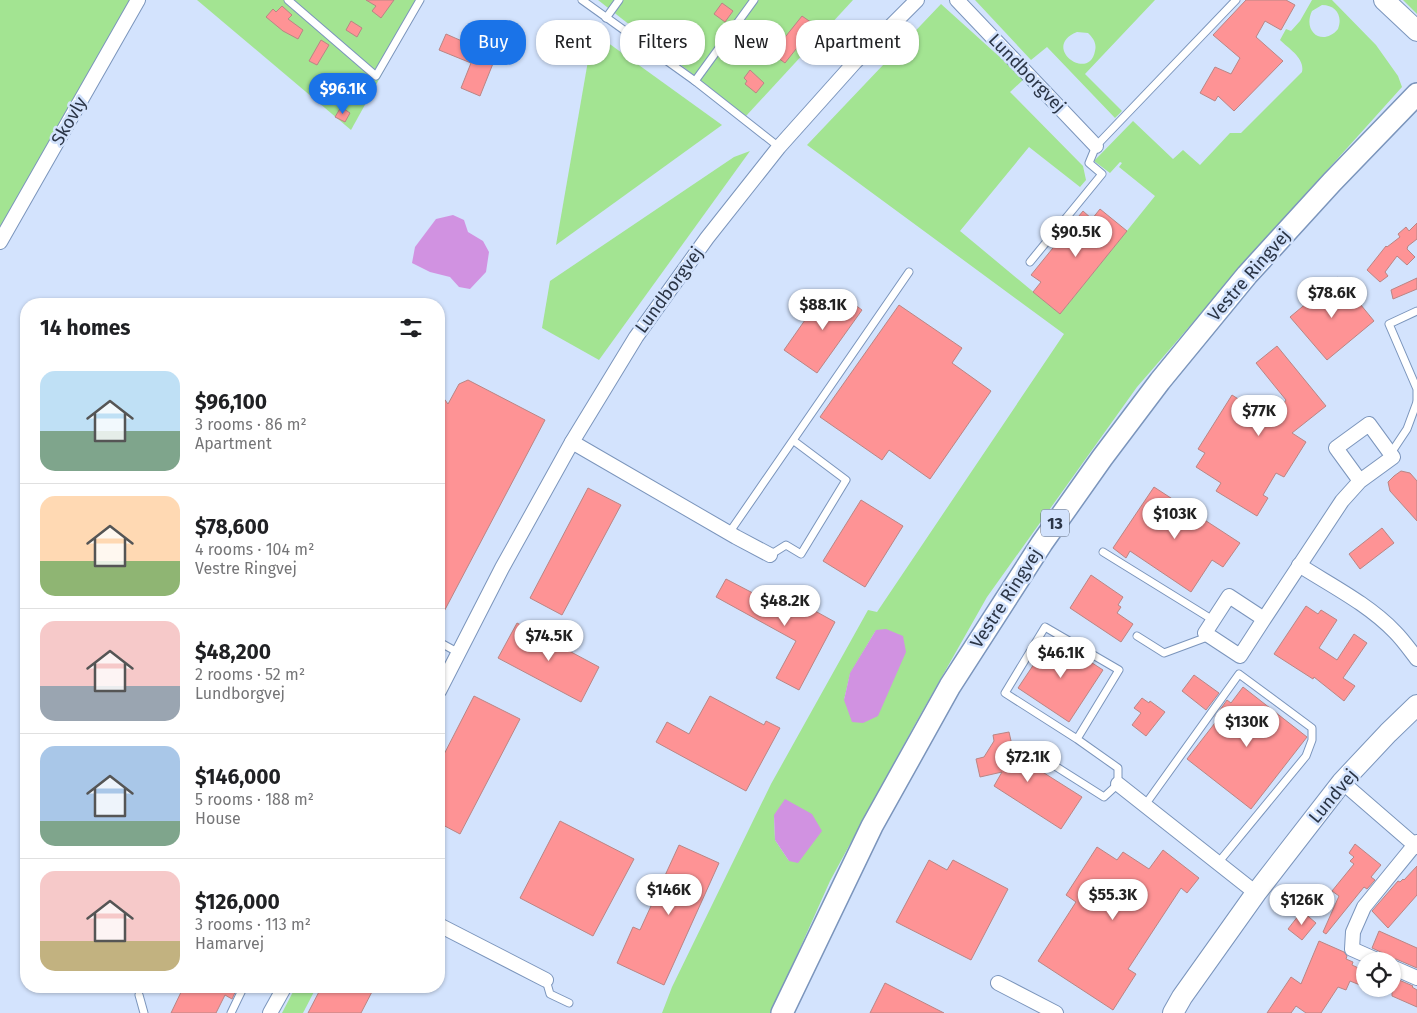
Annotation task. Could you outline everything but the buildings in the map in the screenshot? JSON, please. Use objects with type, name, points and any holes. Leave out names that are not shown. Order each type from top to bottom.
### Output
[{"type":"main road","name":"Vestre Ringvej","points":[[782,1013],[872,826],[950,686],[1042,543],[1102,458],[1160,381],[1247,275],[1332,182],[1417,94]]},
{"type":"street","name":"Skovly","points":[[0,242],[138,0]]},
{"type":"street","name":"Lundborgvej","points":[[445,680],[502,568],[572,442],[636,337],[707,238],[779,147],[855,62],[917,0]]},
{"type":"street","name":"Lundborgvej","points":[[957,0],[1096,146]]},
{"type":"street","points":[[1384,0],[1417,31]]},
{"type":"street","points":[[1264,619],[1229,596],[1205,633],[1240,656],[1342,501],[1360,481],[1393,456],[1369,424],[1336,448],[1360,481]]},
{"type":"street","points":[[572,442],[729,533],[770,554]]},
{"type":"street","points":[[1299,565],[1379,617],[1397,633],[1417,660]]},
{"type":"street","name":"Lundvej","points":[[1173,1013],[1187,990],[1256,893],[1342,782],[1388,733],[1417,706]]},
{"type":"street","points":[[1342,782],[1416,845],[1364,907],[1353,932],[1352,949],[1359,952]]},
{"type":"street","points":[[1118,784],[1256,893]]},
{"type":"street","points":[[445,928],[546,980]]},
{"type":"street","points":[[1401,971],[1417,978]]},
{"type":"street","points":[[998,983],[1056,1013]]},
{"type":"street","points":[[270,1013],[280,993]]},
{"type":"lane","points":[[288,0],[376,76],[420,0]]},
{"type":"lane","points":[[582,0],[695,81],[779,147]]},
{"type":"lane","points":[[606,18],[619,0]]},
{"type":"lane","points":[[695,81],[754,0]]},
{"type":"lane","points":[[1030,262],[1102,174],[1089,163],[1096,146],[1236,0]]},
{"type":"lane","points":[[729,533],[909,272]]},
{"type":"lane","points":[[1391,453],[1407,429],[1417,401],[1417,389],[1390,324],[1417,311]]},
{"type":"lane","points":[[770,554],[786,545],[801,554],[846,480],[794,441]]},
{"type":"lane","points":[[1102,552],[1213,620]]},
{"type":"lane","points":[[1025,747],[1104,797],[1118,784],[1118,768],[1005,693],[1045,627],[1119,670],[1076,739]]},
{"type":"lane","points":[[1137,636],[1164,653],[1210,636]]},
{"type":"lane","points":[[445,645],[459,653]]},
{"type":"lane","points":[[1145,805],[1239,674],[1312,728],[1312,740],[1306,756],[1218,863]]},
{"type":"lane","points":[[546,980],[550,994],[569,1003]]},
{"type":"lane","points":[[231,1013],[241,993]]},
{"type":"lane","points":[[139,994],[144,1013]]},
{"type":"green space","points":[[0,0],[132,0],[0,227]]},
{"type":"green space","points":[[197,0],[423,0],[351,130]]},
{"type":"green space","points":[[598,0],[853,0],[835,20],[796,20],[796,62],[746,116],[681,65],[705,65],[705,20],[624,20]]},
{"type":"green space","points":[[975,0],[1155,0],[1085,74],[1122,111],[1115,118],[1047,47],[1031,60]],"holes":[[[1077,32],[1088,33],[1094,41],[1095,51],[1091,60],[1084,64],[1077,63],[1065,53],[1063,46],[1067,38]]]},
{"type":"green space","points":[[1312,0],[1332,0],[1376,45],[1398,76],[1402,87],[1267,237],[1137,387],[987,597],[830,881],[771,1013],[662,1013],[672,987],[771,784],[868,610],[877,612],[1064,334],[807,145],[883,65],[919,65],[919,27],[941,4],[1024,79],[1010,92],[1083,166],[1086,180],[1080,187],[1029,147],[960,231],[1060,314],[1155,196],[1119,167],[1122,163],[1120,162],[1110,173],[1094,161],[1133,121],[1173,159],[1183,150],[1200,165],[1230,133],[1241,133],[1302,72],[1299,58],[1280,40],[1286,29],[1291,31],[1300,21]],"holes":[[[1322,5],[1335,9],[1340,20],[1338,29],[1326,37],[1321,37],[1312,31],[1310,19],[1312,11]],[[876,630],[844,700],[850,674]],[[774,815],[789,861],[775,840]]]},
{"type":"green space","points":[[1403,0],[1417,0],[1417,14]]},
{"type":"green space","points":[[610,44],[620,51],[620,65],[639,65],[722,125],[556,245],[587,65],[610,65]]},
{"type":"green space","points":[[750,151],[599,360],[542,328],[550,281],[734,157]]},
{"type":"green space","points":[[292,993],[313,993],[303,1013],[282,1013]]},
{"type":"shaded area","points":[[453,215],[464,220],[468,232],[483,241],[489,252],[486,272],[470,289],[459,287],[450,277],[430,272],[412,263],[415,247],[436,219]]},
{"type":"shaded area","points":[[886,629],[903,636],[906,652],[878,716],[863,723],[852,722],[844,700],[850,673],[876,630]]},
{"type":"shaded area","points":[[785,799],[812,814],[822,831],[798,863],[789,861],[775,840],[774,815]]}]
